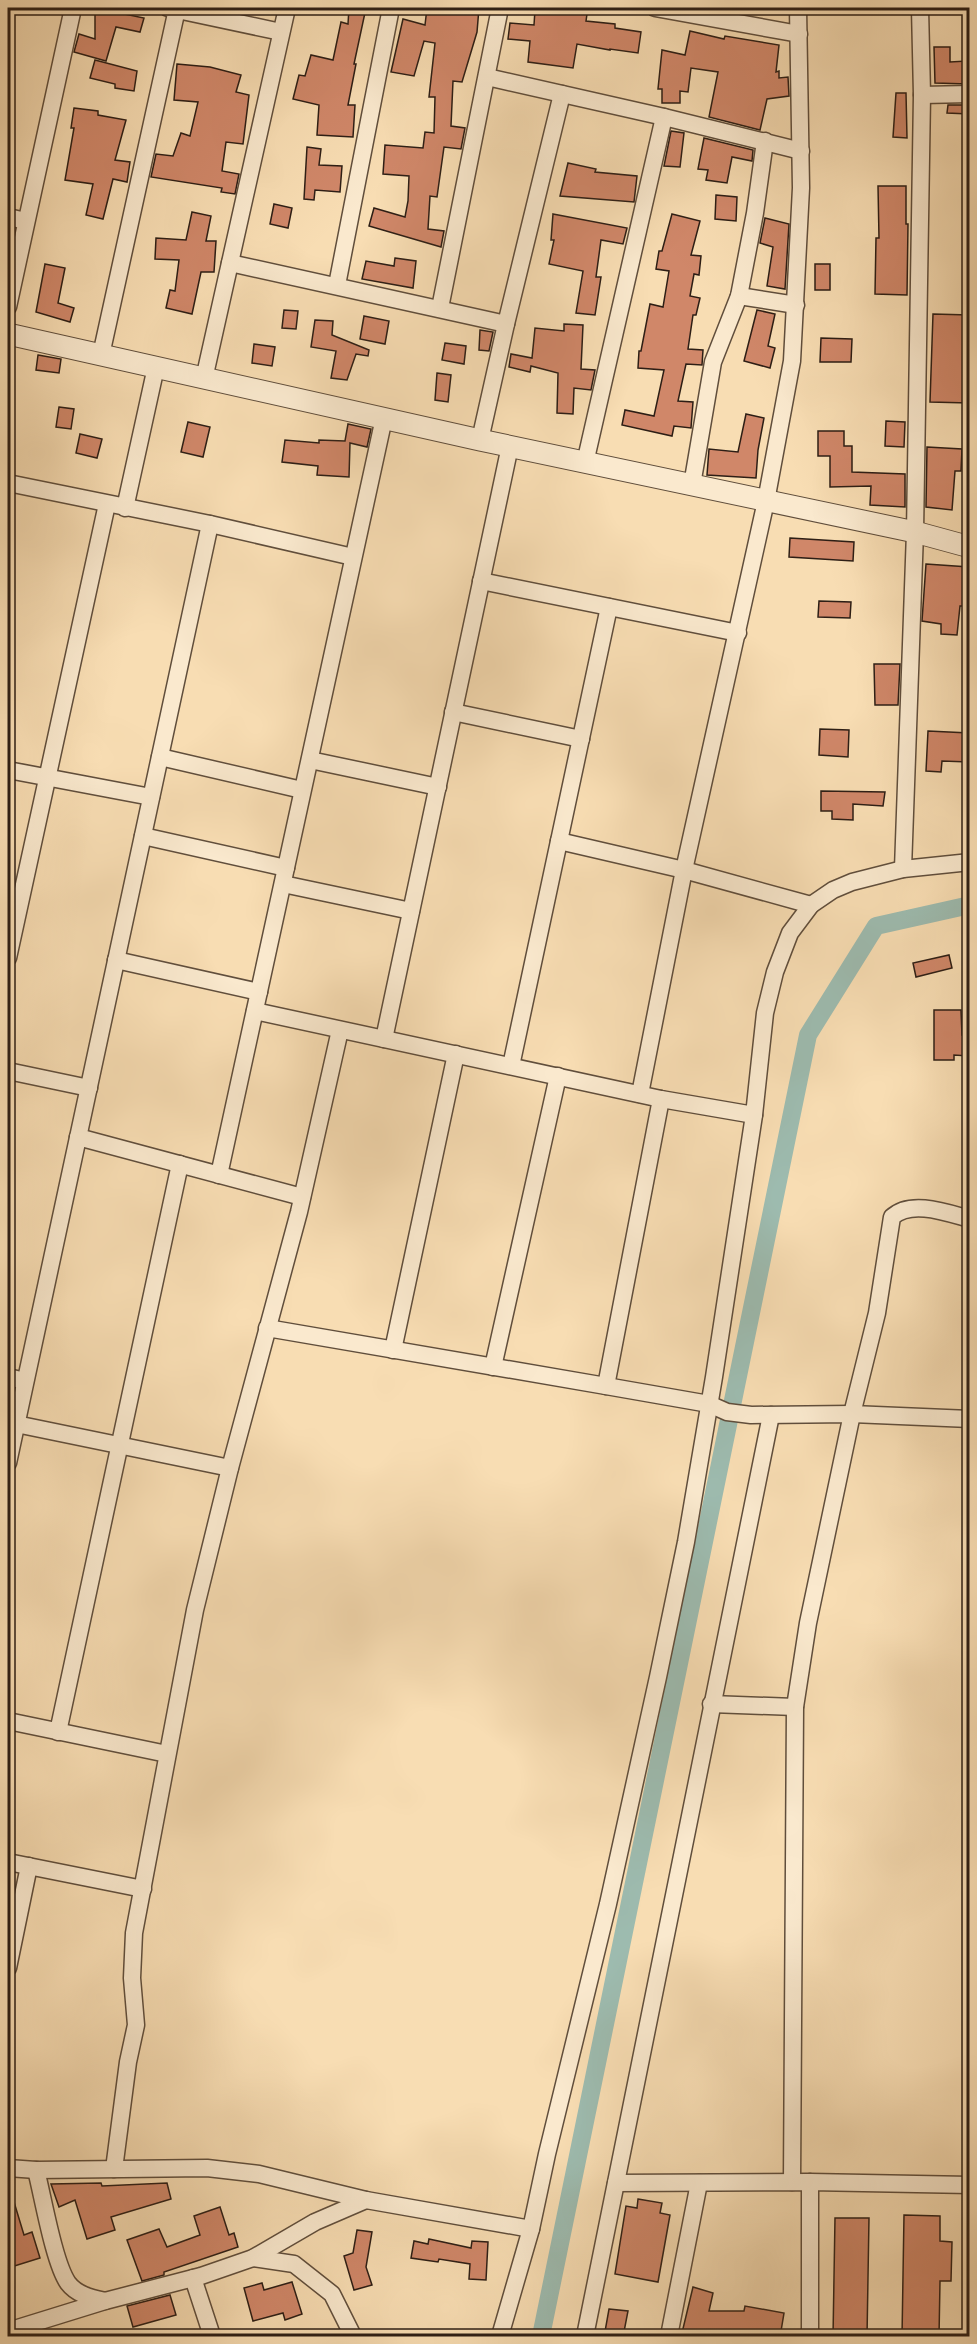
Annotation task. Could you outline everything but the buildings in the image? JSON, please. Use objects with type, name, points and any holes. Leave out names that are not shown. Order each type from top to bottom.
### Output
[{"type":"street","points":[[8,307],[73,8]]},
{"type":"street","points":[[101,355],[172,8],[282,32]]},
{"type":"street","points":[[204,379],[287,8]]},
{"type":"street","points":[[337,285],[391,8]]},
{"type":"street","points":[[440,308],[500,8]]},
{"type":"street","points":[[655,8],[685,10],[800,33]]},
{"type":"street","points":[[640,1094],[684,870],[766,501],[792,360],[801,151],[798,8]]},
{"type":"street","points":[[903,868],[915,532],[922,95],[920,8]]},
{"type":"street","points":[[487,77],[801,151]]},
{"type":"street","points":[[480,440],[562,94]]},
{"type":"street","points":[[922,95],[969,94]]},
{"type":"street","points":[[585,463],[664,117]]},
{"type":"street","points":[[692,485],[714,362],[739,296],[755,213],[765,141]]},
{"type":"street","points":[[8,217],[26,221]]},
{"type":"street","points":[[230,263],[506,324]]},
{"type":"street","points":[[739,296],[796,305]]},
{"type":"street","points":[[8,334],[585,463],[915,532],[969,547]]},
{"type":"street","points":[[125,508],[156,367]]},
{"type":"street","points":[[219,1175],[384,418]]},
{"type":"street","points":[[384,1039],[510,446]]},
{"type":"street","points":[[8,483],[210,524],[353,557]]},
{"type":"street","points":[[8,958],[107,504]]},
{"type":"street","points":[[8,1463],[210,524]]},
{"type":"street","points":[[481,580],[738,633]]},
{"type":"street","points":[[511,1066],[609,607]]},
{"type":"street","points":[[453,712],[581,739]]},
{"type":"street","points":[[160,757],[302,790]]},
{"type":"street","points":[[310,760],[438,787]]},
{"type":"street","points":[[8,770],[151,797]]},
{"type":"street","points":[[142,836],[411,911]]},
{"type":"street","points":[[559,841],[684,870],[811,905]]},
{"type":"street","points":[[500,2337],[531,2229],[608,1904],[686,1542],[754,1115],[765,1013],[775,972],[790,933],[811,905],[833,890],[852,882],[903,868],[969,862]]},
{"type":"street","points":[[116,960],[259,992]]},
{"type":"street","points":[[255,1011],[661,1099],[754,1115]]},
{"type":"street","points":[[114,2169],[128,2061],[136,2025],[132,1955],[195,1610],[302,1197],[340,1030]]},
{"type":"street","points":[[393,1350],[456,1054]]},
{"type":"street","points":[[8,1071],[88,1088]]},
{"type":"street","points":[[493,1367],[558,1076]]},
{"type":"street","points":[[606,1386],[661,1099]]},
{"type":"street","points":[[78,1137],[302,1197]]},
{"type":"street","points":[[58,1732],[180,1164]]},
{"type":"street","points":[[792,2182],[795,1707],[808,1623],[852,1414],[877,1313],[892,1217],[897,1212],[912,1208],[942,1212],[969,1220]]},
{"type":"street","points":[[267,1328],[709,1404],[728,1412],[751,1415],[852,1414],[969,1419]]},
{"type":"street","points":[[8,1377],[24,1381]]},
{"type":"street","points":[[585,2337],[771,1415]]},
{"type":"street","points":[[16,1424],[230,1468]]},
{"type":"street","points":[[711,1704],[795,1707]]},
{"type":"street","points":[[8,1721],[167,1754]]},
{"type":"street","points":[[8,1862],[144,1889]]},
{"type":"street","points":[[8,1968],[29,1866]]},
{"type":"street","points":[[8,2168],[36,2170],[207,2168],[259,2174],[366,2200],[531,2229]]},
{"type":"street","points":[[36,2170],[60,2268],[69,2284],[83,2295],[105,2301]]},
{"type":"street","points":[[669,2337],[699,2182]]},
{"type":"street","points":[[616,2183],[810,2182],[969,2185]]},
{"type":"street","points":[[810,2182],[810,2337]]},
{"type":"street","points":[[8,2331],[105,2301],[193,2278],[253,2258],[315,2222],[366,2200]]},
{"type":"street","points":[[253,2258],[294,2264],[332,2294],[353,2337]]},
{"type":"street","points":[[193,2278],[212,2337]]},
{"type":"waterway","points":[[541,2336],[808,1035],[876,926],[970,905]]}]
